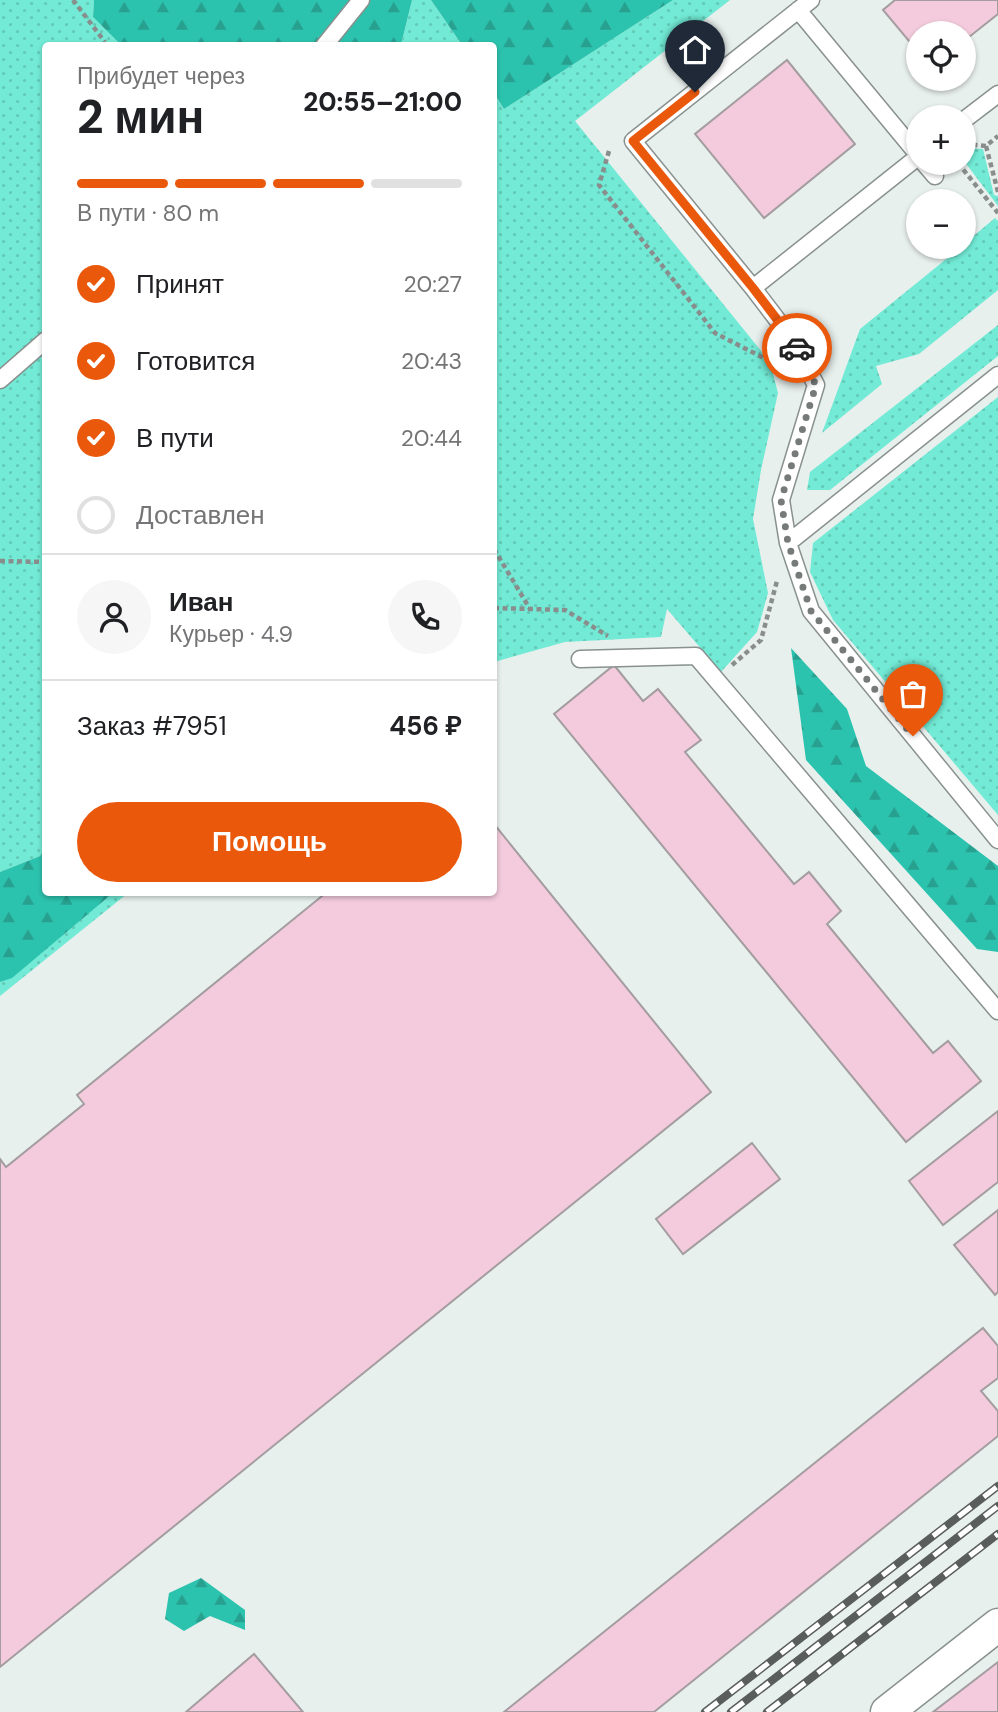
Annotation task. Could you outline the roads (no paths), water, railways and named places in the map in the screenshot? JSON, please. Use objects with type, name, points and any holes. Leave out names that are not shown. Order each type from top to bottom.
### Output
[{"type":"street","points":[[887,1712],[998,1625]]},
{"type":"lane","points":[[327,42],[361,0]]},
{"type":"lane","points":[[906,139],[805,5],[633,141],[792,339],[816,385],[781,500],[788,543],[811,611],[998,840]]},
{"type":"lane","points":[[976,111],[998,94]]},
{"type":"lane","points":[[753,288],[906,166]]},
{"type":"lane","points":[[0,380],[42,343]]},
{"type":"lane","points":[[788,543],[998,376]]},
{"type":"lane","points":[[580,659],[695,656],[998,1011]]},
{"type":"railway","points":[[705,1712],[998,1486]]},
{"type":"railway","points":[[731,1712],[998,1506]]},
{"type":"railway","points":[[767,1712],[998,1534]]}]
